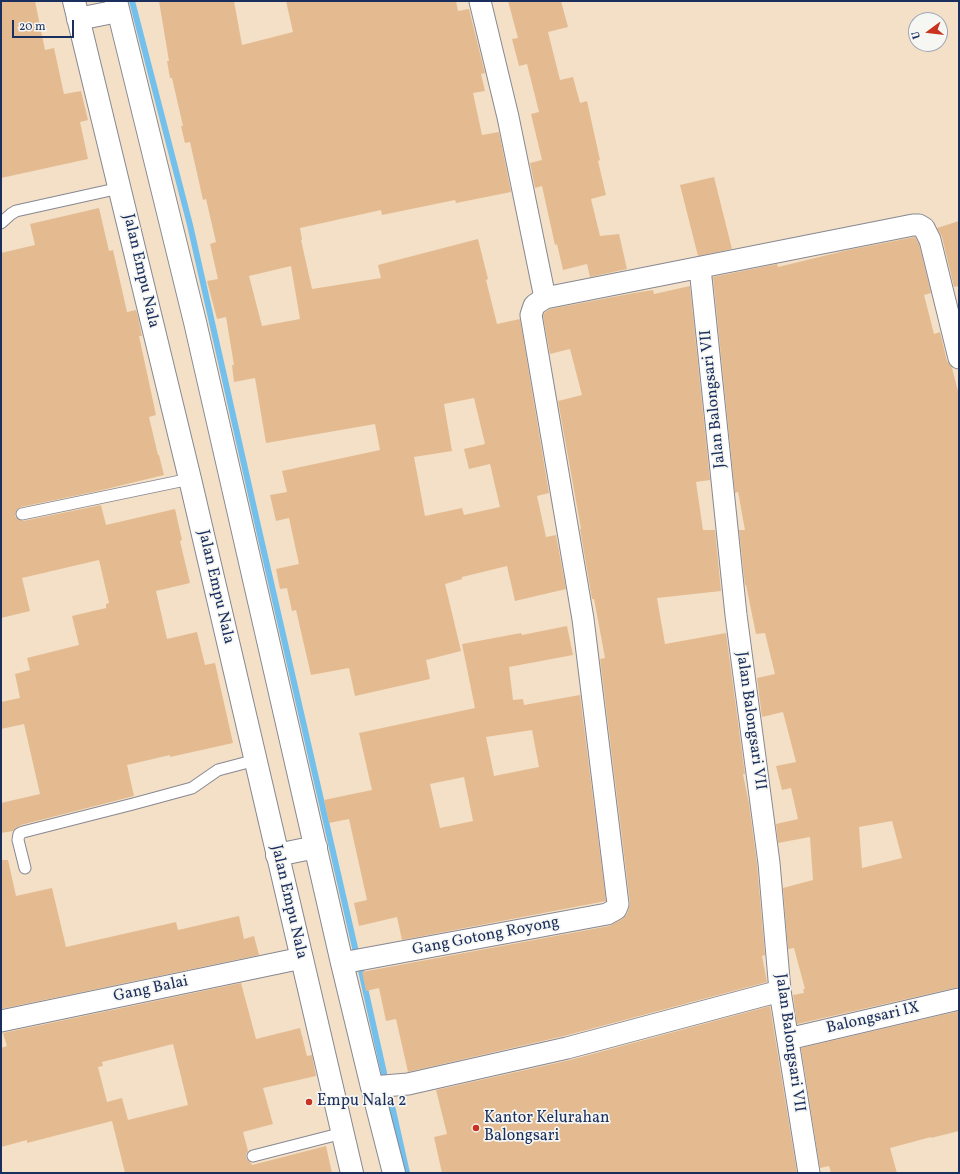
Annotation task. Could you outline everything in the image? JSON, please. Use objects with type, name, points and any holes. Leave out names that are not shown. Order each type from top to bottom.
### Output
[{"type":"main road","points":[[76,10],[117,6],[193,314],[316,847],[348,962],[372,1087],[394,1173]]},
{"type":"main road","name":"Jalan Empu Nala","points":[[76,10],[190,479],[352,1173]]},
{"type":"main road","points":[[277,855],[316,847]]},
{"type":"street","points":[[480,1],[508,117],[546,298],[913,225],[924,228],[930,240],[959,358]]},
{"type":"street","name":"Jalan Balongsari VII","points":[[700,268],[736,615],[769,863],[780,991],[809,1173]]},
{"type":"street","name":"Gang Gotong Royong","points":[[348,962],[607,914],[616,909],[618,904],[583,619],[531,314],[534,306],[546,298]]},
{"type":"street","name":"Gang Balai","points":[[1,1022],[302,958]]},
{"type":"street","points":[[372,1087],[408,1084],[567,1048],[780,991]]},
{"type":"street","name":"Balongsari IX","points":[[788,1039],[959,999]]},
{"type":"lane","points":[[1,223],[16,211],[120,188]]},
{"type":"lane","points":[[22,514],[190,479]]},
{"type":"lane","points":[[25,868],[18,840],[19,834],[23,832],[192,788],[218,770],[256,760]]},
{"type":"lane","points":[[253,1156],[343,1133]]},
{"type":"building","points":[[1,1],[35,1],[45,50],[54,48],[64,94],[81,91],[88,120],[80,122],[88,159],[1,178]]},
{"type":"building","points":[[159,1],[234,1],[242,45],[293,32],[286,1],[456,1],[458,11],[469,9],[485,73],[481,74],[485,91],[473,93],[482,135],[499,132],[511,192],[456,203],[455,200],[382,215],[381,210],[300,228],[301,240],[312,289],[381,278],[378,265],[478,239],[497,324],[520,319],[549,493],[537,496],[546,537],[556,535],[566,589],[515,601],[507,566],[462,577],[462,579],[445,584],[461,651],[426,660],[430,679],[355,696],[349,668],[311,675],[296,610],[292,611],[287,588],[280,589],[276,569],[299,564],[289,518],[276,521],[270,495],[287,492],[282,471],[380,450],[375,424],[266,443],[255,378],[234,382],[232,365],[234,365],[226,317],[217,319],[207,281],[218,279],[210,244],[216,242],[206,199],[203,200],[190,142],[185,143],[181,126],[183,126],[172,78],[170,78],[167,61],[169,61]],"holes":[[[291,266],[300,319],[262,326],[249,276]],[[474,398],[485,444],[464,449],[469,469],[490,464],[500,507],[464,515],[462,508],[425,516],[414,457],[452,451],[444,404]]]},
{"type":"building","points":[[508,1],[561,1],[568,27],[548,32],[560,80],[573,77],[580,103],[587,101],[606,195],[591,199],[600,236],[619,234],[627,269],[590,277],[587,264],[563,270],[557,244],[555,245],[542,186],[535,188],[530,163],[542,160],[531,114],[539,112],[527,64],[519,66],[512,39],[518,38]]},
{"type":"building","points":[[714,177],[732,249],[698,256],[680,185]]},
{"type":"building","points":[[99,208],[109,251],[113,250],[127,312],[136,310],[138,317],[142,336],[139,336],[156,415],[149,417],[164,475],[98,491],[21,507],[16,511],[15,516],[19,520],[23,521],[101,505],[106,525],[175,509],[182,540],[180,541],[190,583],[156,591],[167,639],[197,632],[205,665],[215,663],[233,743],[127,765],[134,796],[21,825],[13,831],[1,833],[1,803],[40,794],[24,724],[1,729],[1,702],[20,698],[15,674],[30,670],[27,658],[79,645],[72,616],[106,608],[106,604],[109,603],[99,560],[22,578],[30,611],[1,618],[1,253],[35,245],[30,224]]},
{"type":"building","points":[[959,221],[959,286],[954,287],[942,237],[937,228]]},
{"type":"building","points":[[915,237],[919,244],[931,293],[924,295],[934,334],[940,332],[947,361],[952,368],[959,395],[959,987],[797,1024],[793,995],[804,993],[803,989],[805,989],[794,948],[788,949],[783,888],[813,880],[810,837],[778,843],[776,824],[798,819],[791,788],[782,790],[776,766],[796,762],[783,712],[762,717],[757,678],[775,674],[765,633],[756,634],[745,585],[739,530],[745,530],[738,492],[735,493],[713,277],[777,264],[778,267],[848,250]],"holes":[[[892,821],[902,858],[862,868],[859,827]]]},
{"type":"building","points":[[690,286],[710,480],[696,482],[703,530],[715,530],[721,591],[657,598],[665,644],[726,633],[745,774],[743,774],[749,804],[757,864],[765,955],[762,956],[767,982],[564,1036],[408,1072],[396,1019],[386,1021],[379,988],[366,991],[362,972],[609,926],[622,919],[627,914],[630,903],[600,659],[605,658],[594,599],[592,599],[558,401],[582,395],[570,349],[550,354],[543,316],[544,313],[550,309],[634,293],[653,290],[654,294]]},
{"type":"building","points":[[567,626],[573,655],[509,667],[513,700],[523,699],[524,705],[580,695],[606,901],[402,940],[397,917],[359,926],[354,903],[367,900],[349,819],[329,823],[324,800],[372,790],[359,733],[475,708],[462,644],[521,633],[522,635]],"holes":[[[532,730],[539,767],[494,776],[486,737]],[[464,777],[473,821],[440,828],[430,784]]]},
{"type":"building","points":[[1,860],[8,860],[16,896],[52,888],[66,947],[176,922],[178,930],[239,916],[244,939],[254,936],[259,955],[1,1009]]},
{"type":"building","points":[[241,983],[256,1039],[300,1028],[307,1056],[312,1055],[316,1076],[263,1088],[273,1124],[243,1132],[248,1151],[246,1158],[252,1165],[326,1146],[332,1173],[125,1173],[112,1121],[27,1143],[27,1140],[1,1147],[1,1048],[7,1046],[3,1033]],"holes":[[[173,1044],[188,1105],[128,1120],[122,1098],[107,1102],[98,1067],[103,1066],[102,1062]]]},
{"type":"building","points":[[770,1006],[797,1173],[442,1173],[434,1137],[447,1134],[436,1090],[570,1060]]},
{"type":"building","points":[[959,1011],[959,1131],[890,1148],[897,1173],[831,1173],[829,1166],[820,1168],[801,1048]]},
{"type":"waterway","points":[[132,1],[190,225],[356,952]]},
{"type":"waterway","points":[[360,966],[384,1073]]},
{"type":"waterway","points":[[390,1097],[407,1173]]},
{"type":"place","name":"Empu Nala 2","points":[[309,1102]]},
{"type":"place","name":"Kantor Kelurahan Balongsari","points":[[476,1128]]}]
